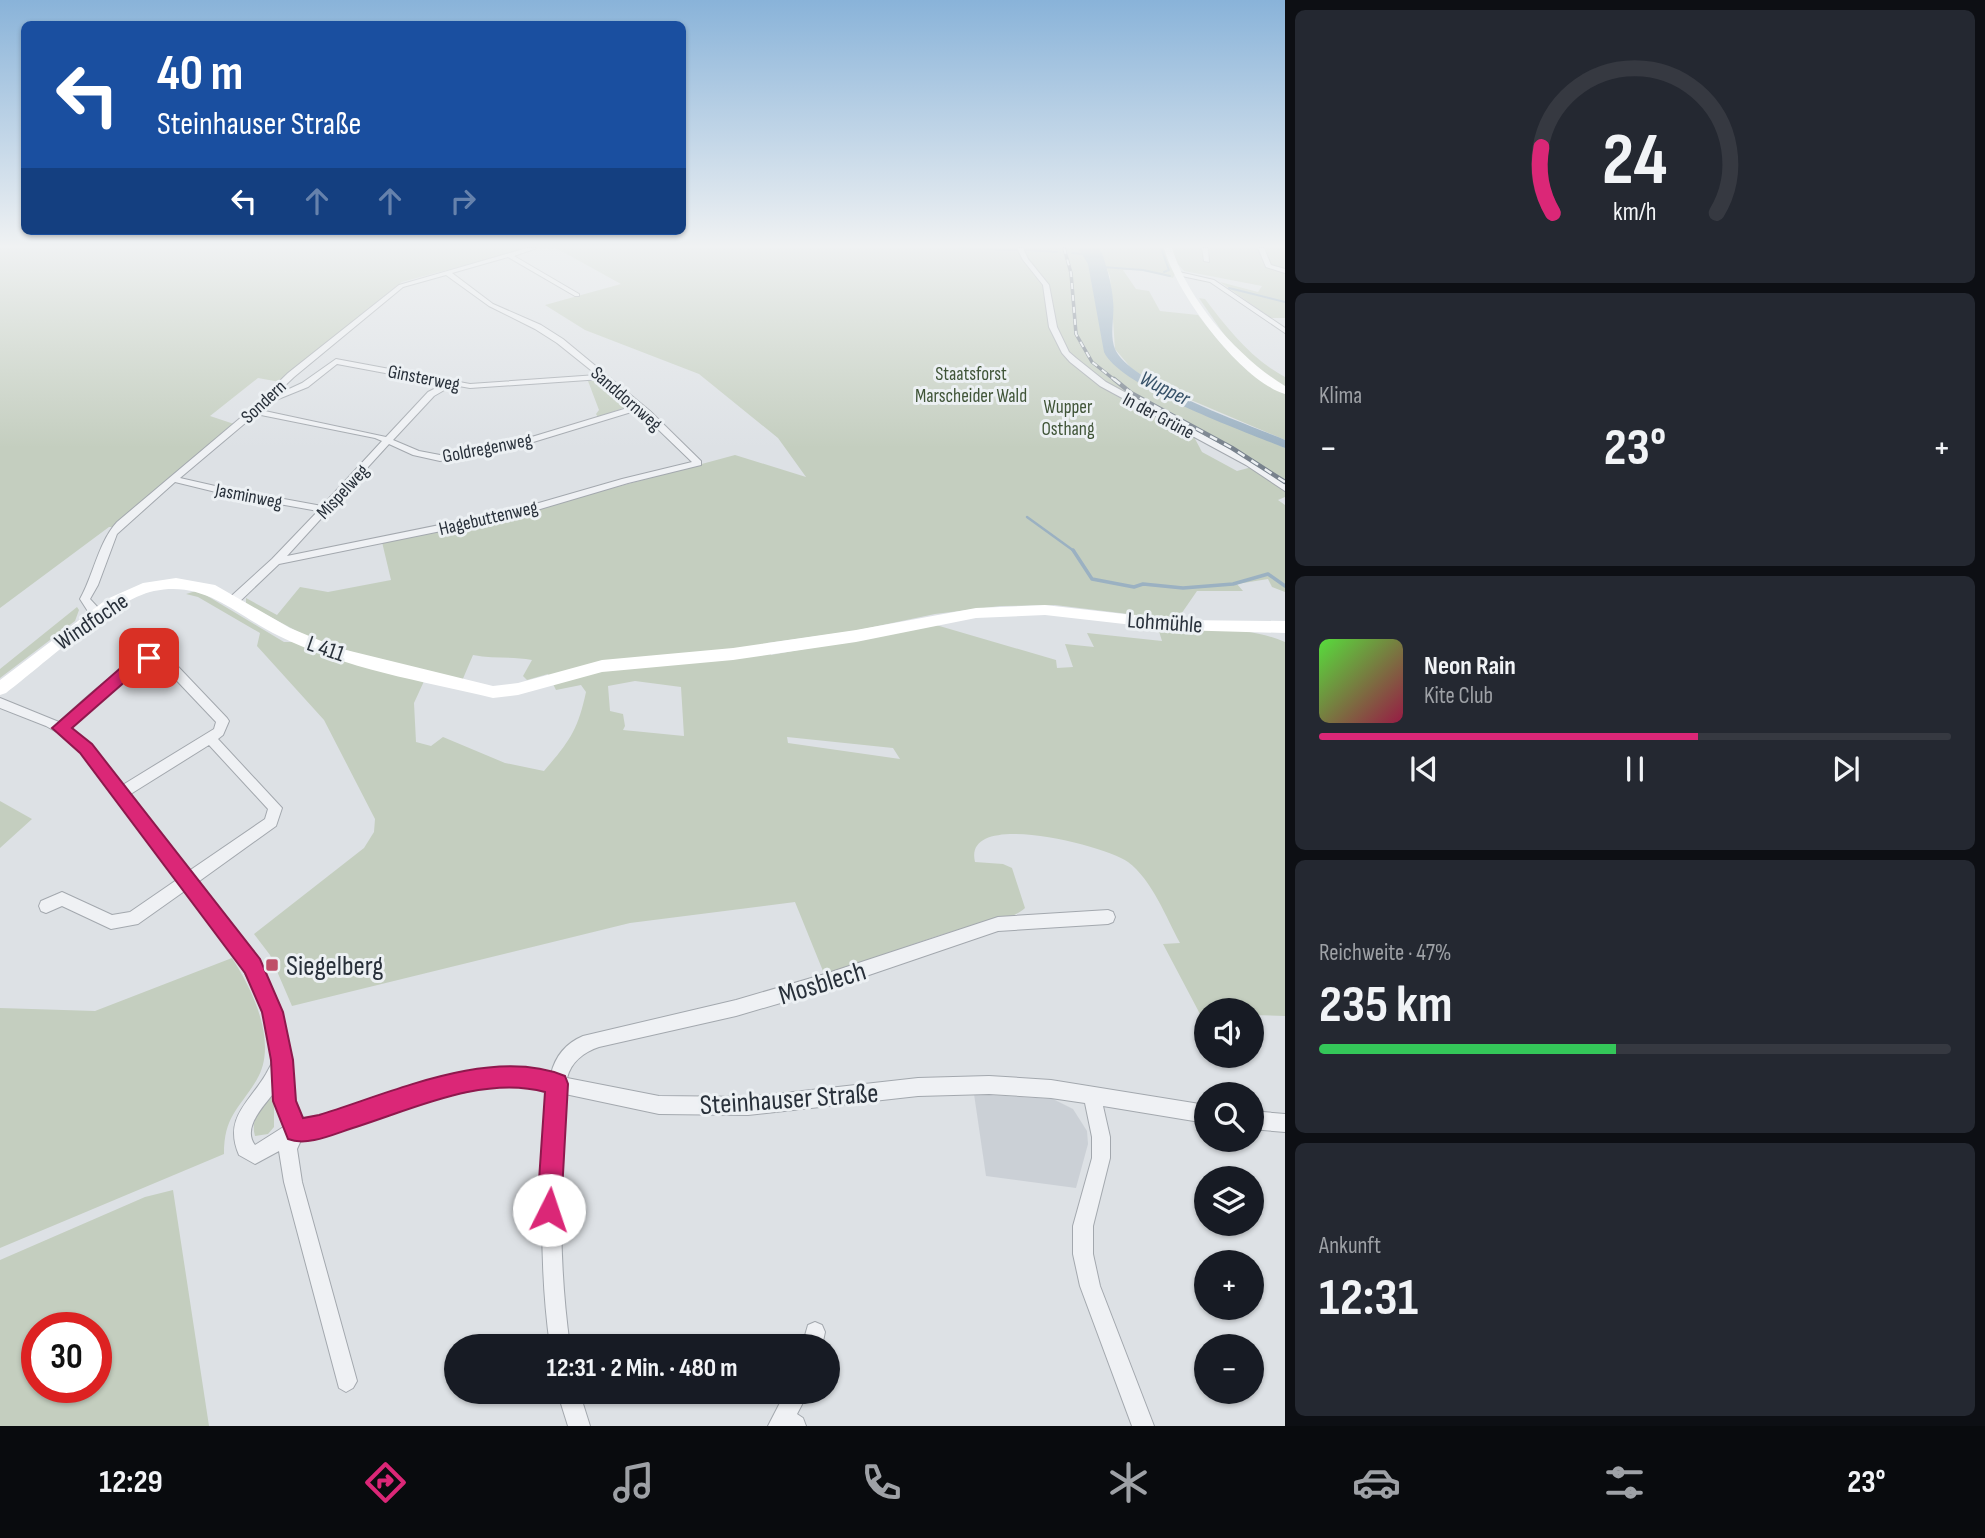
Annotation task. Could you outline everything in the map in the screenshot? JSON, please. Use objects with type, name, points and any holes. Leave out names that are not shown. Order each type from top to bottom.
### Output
[{"type":"main road","points":[[1206,315],[1230,350],[1258,375],[1285,391]]},
{"type":"main road","name":"Windfoche","points":[[0,689],[98,613],[129,594],[165,584],[202,587],[232,602]]},
{"type":"main road","name":"L 411","points":[[232,602],[284,632],[321,648],[493,692],[518,690],[551,678]]},
{"type":"main road","name":"Lohmühle","points":[[551,678],[602,666],[733,654],[856,636],[976,613],[1045,610],[1177,625],[1285,627]]},
{"type":"street","name":"Sondern","points":[[98,613],[85,599],[112,533],[256,409],[291,375],[366,315]]},
{"type":"street","name":"Sanddornweg","points":[[511,315],[550,333],[639,407],[698,463]]},
{"type":"street","name":"In der Grüne","points":[[1052,315],[1053,327],[1066,353],[1103,384],[1249,463],[1285,488]]},
{"type":"street","points":[[1262,315],[1285,331]]},
{"type":"street","name":"Ginsterweg","points":[[256,409],[305,385],[336,361],[453,382],[486,385],[604,377]]},
{"type":"street","name":"Mispelweg","points":[[232,602],[276,561],[431,394],[453,382]]},
{"type":"street","name":"Goldregenweg","points":[[256,409],[377,436],[423,455],[440,458],[527,441],[639,407]]},
{"type":"street","name":"Hagebuttenweg","points":[[276,561],[520,512],[698,463]]},
{"type":"street","name":"Jasminweg","points":[[174,479],[325,509]]},
{"type":"street","points":[[61,728],[130,668],[149,658],[163,658],[223,721],[219,732],[121,793]]},
{"type":"street","points":[[0,703],[61,728],[86,749],[189,880],[258,975],[272,1012],[282,1060],[284,1101],[296,1130],[288,1149],[293,1182],[346,1381]]},
{"type":"street","points":[[46,906],[62,899],[111,922],[124,922],[141,914],[271,822],[275,808],[210,738]]},
{"type":"street","name":"Mosblech","points":[[557,1084],[562,1065],[571,1054],[583,1044],[599,1039],[736,1007],[825,982],[998,924],[1108,917]]},
{"type":"street","name":"Steinhauser Straße","points":[[282,1060],[269,1084],[250,1107],[242,1129],[245,1149],[255,1155],[296,1130],[319,1127],[442,1088],[489,1078],[533,1077],[659,1105],[748,1106],[959,1085],[1021,1086],[1194,1112]]},
{"type":"street","points":[[557,1084],[549,1210],[553,1308],[557,1334]]},
{"type":"street","points":[[1092,1097],[1101,1137],[1101,1158],[1083,1226],[1083,1254],[1090,1286],[1143,1426]]},
{"type":"street","points":[[1264,1121],[1285,1123]]},
{"type":"street","points":[[572,1404],[579,1426]]},
{"type":"street","points":[[786,1423],[793,1404]]},
{"type":"shaded area","points":[[974,1094],[1053,1099],[1073,1109],[1087,1131],[1088,1144],[1076,1188],[986,1176]]},
{"type":"green space","points":[[0,315],[362,315],[280,382],[258,378],[210,416],[234,424],[113,527],[109,527],[0,608]]},
{"type":"green space","points":[[560,315],[1102,315],[1109,345],[1130,372],[1285,448],[1285,480],[1173,414],[1163,418],[1193,435],[1202,452],[1237,471],[1252,467],[1285,491],[1285,497],[1278,500],[1285,505],[1285,592],[1272,587],[1268,579],[1237,584],[1243,591],[1197,591],[1177,620],[1055,605],[1000,606],[935,614],[854,631],[767,643],[771,655],[936,625],[1056,660],[1057,668],[1073,667],[1065,644],[1094,647],[1087,633],[1162,641],[1158,628],[1223,629],[1255,633],[1285,642],[1285,1016],[1264,1015],[1264,998],[1194,998],[1194,1003],[1163,944],[1180,943],[1158,900],[1137,870],[1128,862],[1115,855],[1066,841],[1012,834],[990,837],[977,846],[975,862],[1003,864],[1012,868],[1025,908],[1019,913],[938,936],[825,976],[795,902],[630,923],[292,1006],[270,955],[254,934],[364,848],[374,832],[375,819],[324,720],[257,646],[260,633],[198,597],[186,594],[196,591],[204,594],[284,642],[293,642],[340,660],[425,679],[414,703],[416,742],[431,746],[443,737],[505,763],[544,771],[576,726],[586,692],[581,685],[556,690],[548,674],[527,680],[523,676],[532,660],[473,655],[462,681],[355,653],[308,637],[246,604],[246,598],[277,615],[300,587],[328,592],[391,580],[382,542],[513,515],[735,455],[806,477],[778,438],[699,374],[585,330]],"holes":[[[635,681],[681,687],[684,736],[623,730],[623,714],[610,711],[608,686]],[[787,737],[893,748],[900,759],[788,743]]]},
{"type":"green space","points":[[1113,315],[1198,315],[1237,359],[1285,393],[1285,440],[1158,386],[1131,368],[1115,349]]},
{"type":"green space","points":[[1210,315],[1217,315],[1251,352],[1285,377],[1285,388],[1236,352]]},
{"type":"green space","points":[[1266,315],[1285,315],[1285,318],[1271,318]]},
{"type":"green space","points":[[588,381],[604,381],[632,405],[598,417],[596,414],[599,410]]},
{"type":"green space","points":[[77,607],[79,610],[75,621],[0,678],[0,669]]},
{"type":"green space","points":[[0,801],[32,819],[0,848]]},
{"type":"green space","points":[[232,958],[255,1001],[264,1035],[265,1051],[256,1081],[229,1122],[224,1154],[0,1248],[0,1008],[95,1011]]},
{"type":"green space","points":[[271,1095],[274,1096],[274,1127],[268,1134],[255,1136],[255,1119]]},
{"type":"green space","points":[[173,1190],[209,1426],[0,1426],[0,1260],[145,1197]]},
{"type":"water","points":[[1097,315],[1113,315],[1115,349],[1125,362],[1143,376],[1192,402],[1285,440],[1285,448],[1158,394],[1115,366],[1104,352]]},
{"type":"waterway","points":[[1027,517],[1073,551]]},
{"type":"waterway","points":[[1073,551],[1092,579],[1134,587],[1143,584],[1183,588],[1233,584],[1268,574],[1285,586]]},
{"type":"railway","points":[[1074,315],[1076,334],[1092,362],[1116,381]]},
{"type":"railway","points":[[1114,379],[1131,393],[1232,448],[1285,482]]},
{"type":"place","name":"Siegelberg","points":[[272,965]]},
{"type":"route","points":[[149,658],[130,668],[61,728],[75,737],[86,749],[253,966],[272,1012],[282,1060],[284,1101],[296,1130],[319,1127],[442,1088],[489,1078],[533,1077],[557,1084],[549,1210]]},
{"type":"park label","name":"Staatsforst Marscheider Wald","points":[[971,384]]},
{"type":"park label","name":"Wupper Osthang","points":[[1068,417]]},
{"type":"water label","name":"Wupper","points":[[1165,388]]}]
